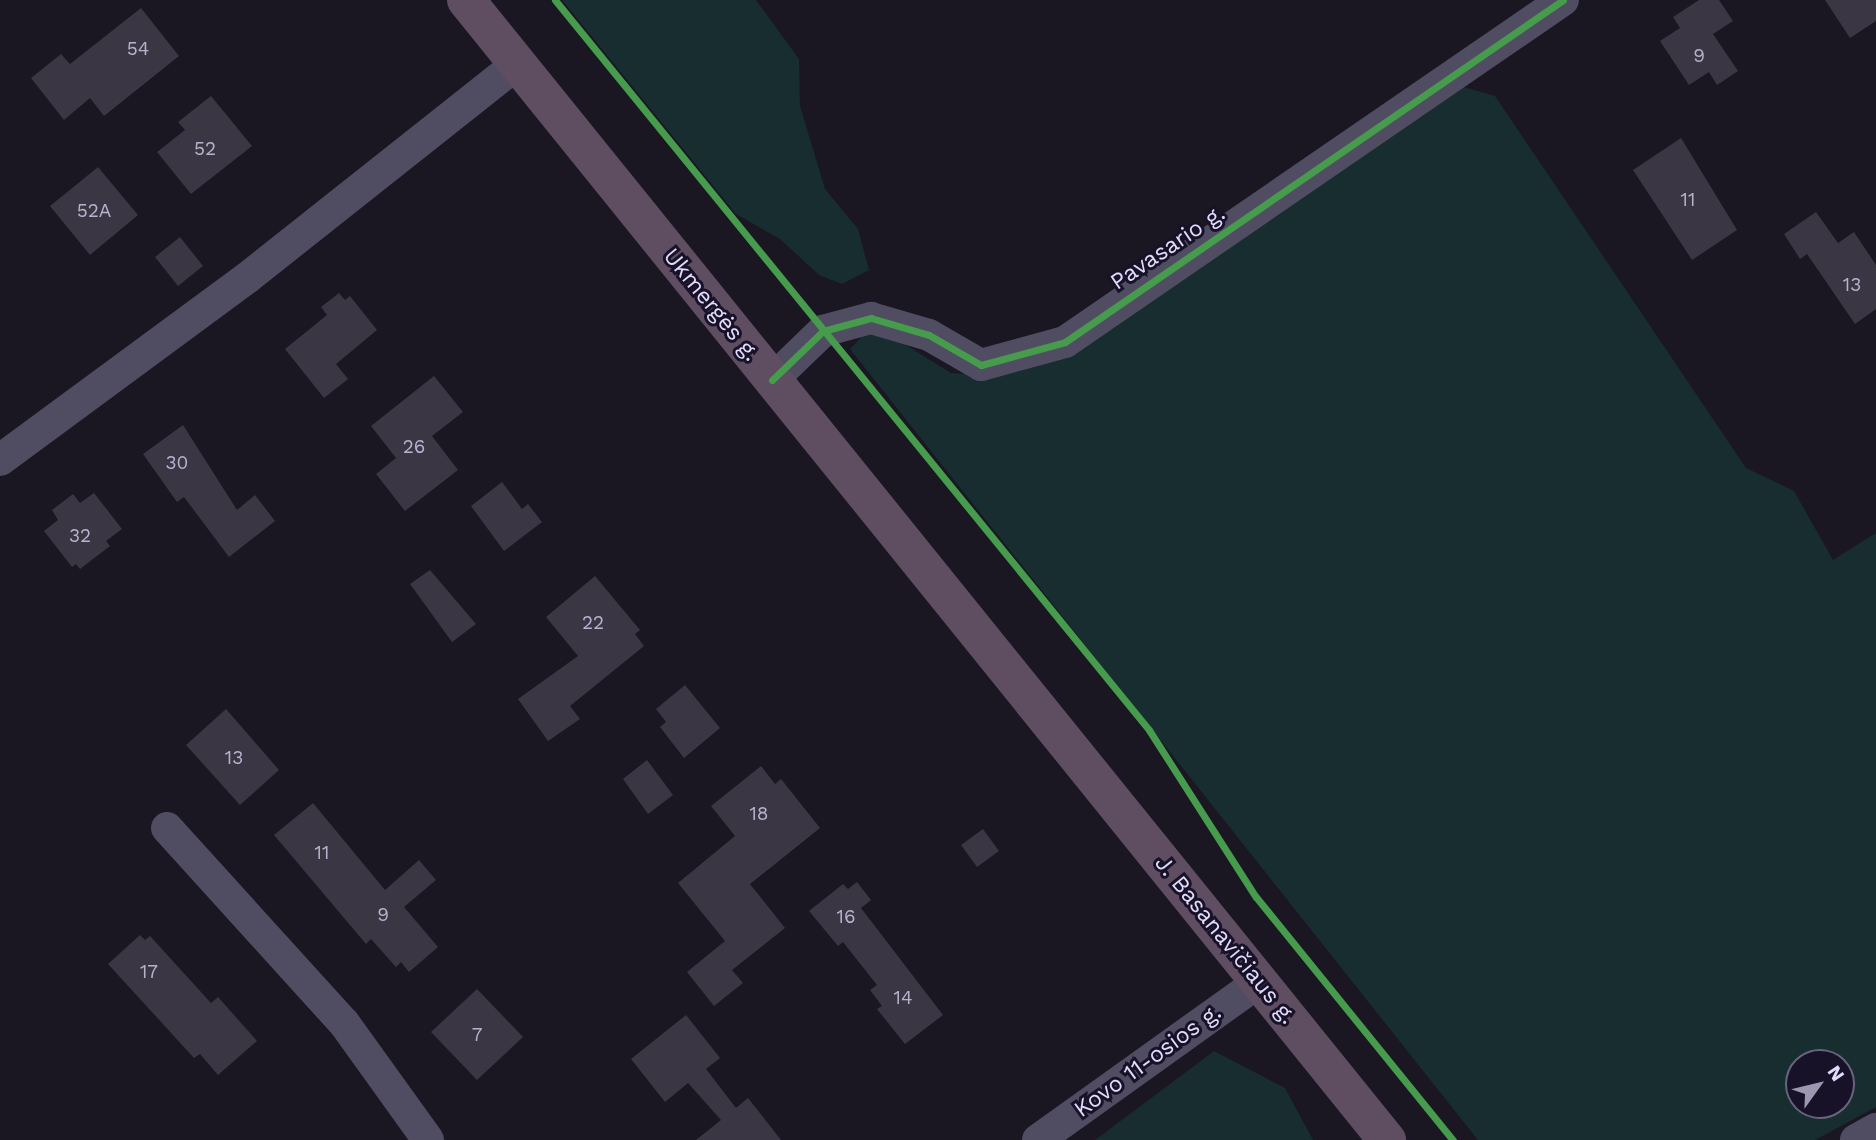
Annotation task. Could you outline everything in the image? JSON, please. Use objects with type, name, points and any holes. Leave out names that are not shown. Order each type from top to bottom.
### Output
[{"type":"highway","name":"Ukmergės g.","points":[[466,0],[1064,740]]},
{"type":"highway","name":"J. Basanavičiaus g.","points":[[1064,740],[1387,1140]]},
{"type":"street","name":"Pavasario g.","points":[[772,380],[823,331],[871,318],[929,335],[981,365],[1065,342],[1563,0]]},
{"type":"street","points":[[0,460],[247,278],[517,64]]},
{"type":"street","points":[[167,828],[344,1023],[428,1140]]},
{"type":"street","name":"Kovo 11-osios g.","points":[[1038,1140],[1259,982]]},
{"type":"street","points":[[1856,1140],[1876,1129]]},
{"type":"green space","points":[[562,0],[756,0],[799,59],[800,106],[825,189],[858,229],[869,270],[842,284],[819,275],[780,239],[736,214]]},
{"type":"green space","points":[[1457,85],[1495,96],[1746,468],[1794,491],[1833,560],[1876,533],[1876,1107],[1855,1118],[1855,1049],[1785,1049],[1785,1119],[1854,1119],[1815,1140],[1478,1140],[850,349],[866,332],[893,337],[951,373],[989,375],[1018,372],[1080,347]]},
{"type":"green space","points":[[1214,1051],[1285,1088],[1313,1140],[1095,1140]]},
{"type":"building","points":[[1699,0],[1719,0],[1733,21],[1713,34],[1738,71],[1717,85],[1709,72],[1689,85],[1660,41],[1680,28],[1673,17]]},
{"type":"building","points":[[1825,0],[1876,0],[1876,21],[1850,38]]},
{"type":"building","points":[[141,8],[179,56],[104,116],[90,98],[64,120],[31,78],[61,54],[70,64]]},
{"type":"building","points":[[211,96],[252,146],[191,194],[157,152],[185,130],[178,122]]},
{"type":"building","points":[[1681,138],[1737,230],[1692,260],[1633,170]]},
{"type":"building","points":[[98,167],[138,215],[90,255],[50,206]]},
{"type":"building","points":[[1816,212],[1838,243],[1854,232],[1876,265],[1876,309],[1855,324],[1807,254],[1800,259],[1784,234]]},
{"type":"building","points":[[180,237],[203,266],[178,286],[155,257]]},
{"type":"building","points":[[339,293],[345,300],[350,296],[377,330],[336,364],[348,379],[324,398],[285,349],[327,315],[321,307]]},
{"type":"building","points":[[434,376],[463,412],[432,436],[458,470],[405,511],[376,474],[396,458],[371,426]]},
{"type":"building","points":[[183,425],[237,510],[255,495],[275,521],[229,557],[184,497],[177,502],[143,454]]},
{"type":"building","points":[[502,482],[522,509],[528,504],[542,522],[504,551],[471,506]]},
{"type":"building","points":[[94,493],[122,529],[106,541],[110,546],[80,569],[76,564],[72,567],[44,531],[58,520],[52,510],[73,494],[80,503]]},
{"type":"building","points":[[430,570],[476,624],[452,642],[410,584]]},
{"type":"building","points":[[595,576],[640,630],[635,634],[644,646],[570,706],[580,719],[548,741],[518,699],[578,656],[546,617]]},
{"type":"building","points":[[685,685],[720,728],[684,758],[660,727],[666,722],[656,709]]},
{"type":"building","points":[[226,709],[279,770],[240,805],[186,745]]},
{"type":"building","points":[[647,760],[673,795],[648,814],[623,779]]},
{"type":"building","points":[[761,766],[775,784],[781,779],[820,828],[750,884],[785,928],[732,970],[743,983],[714,1006],[687,972],[725,941],[678,883],[735,836],[711,806]]},
{"type":"building","points":[[313,803],[385,890],[419,860],[436,880],[404,907],[438,947],[409,972],[401,962],[396,967],[371,939],[366,944],[274,835]]},
{"type":"building","points":[[983,829],[999,851],[977,867],[961,845]]},
{"type":"building","points":[[857,882],[871,900],[861,908],[943,1015],[905,1044],[877,1009],[882,1006],[870,990],[877,985],[843,942],[838,946],[809,911],[843,884],[848,889]]},
{"type":"building","points":[[140,935],[145,940],[150,936],[211,1003],[218,997],[257,1041],[218,1075],[200,1054],[194,1058],[108,964]]},
{"type":"building","points":[[477,989],[523,1037],[477,1080],[431,1032]]},
{"type":"building","points":[[686,1015],[720,1058],[706,1069],[736,1108],[748,1098],[781,1140],[696,1140],[721,1120],[688,1083],[665,1102],[631,1059]]},
{"type":"cycle path","points":[[555,0],[1149,730],[1256,897],[1453,1140]]},
{"type":"cycle path","points":[[772,380],[823,331],[871,318],[929,335],[981,365],[1065,342],[1563,0]]}]
